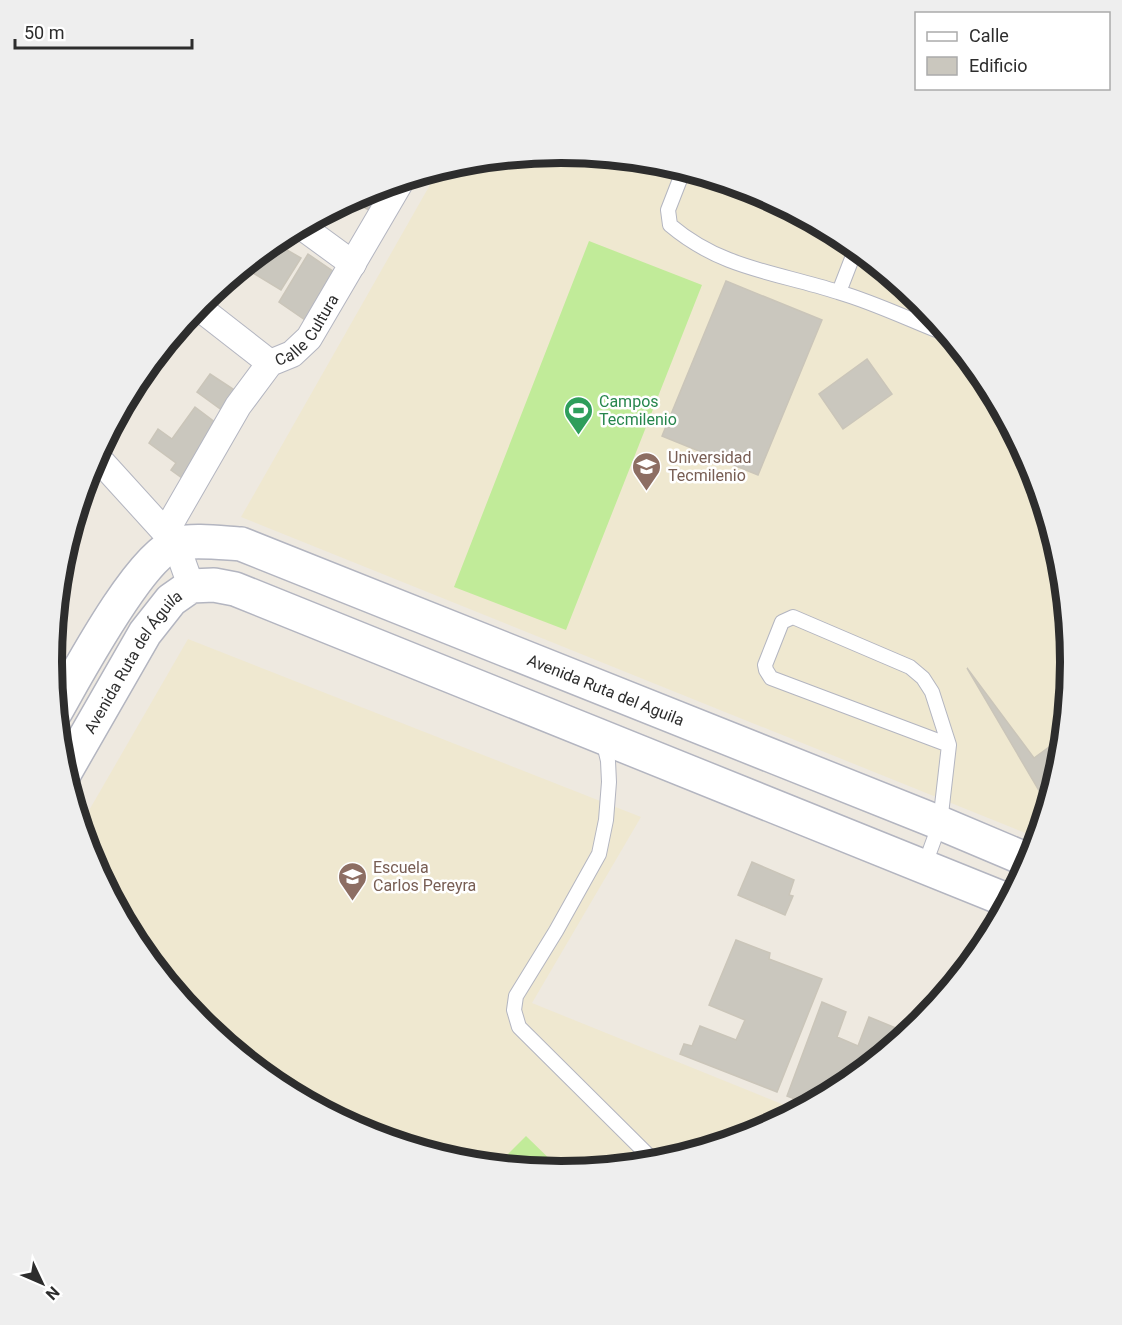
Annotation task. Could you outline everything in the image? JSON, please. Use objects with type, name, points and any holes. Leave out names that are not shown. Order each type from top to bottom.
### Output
[{"type":"street","name":"Calle Cultura","points":[[171,538],[238,406],[270,363],[292,354],[309,338],[395,192]]},
{"type":"street","points":[[309,232],[353,264]]},
{"type":"street","points":[[205,312],[270,363]]},
{"type":"street","points":[[103,464],[171,538],[191,586],[214,585],[235,589],[1001,898]]},
{"type":"street","points":[[63,698],[107,623],[144,570],[171,538]]},
{"type":"street","name":"Avenida Ruta del Aguila","points":[[171,538],[241,544],[1021,857]]},
{"type":"street","name":"Avenida Ruta del Águila","points":[[71,761],[145,633],[171,600],[191,586]]},
{"type":"street","points":[[442,673],[458,633]]},
{"type":"lane","points":[[681,178],[668,210],[670,225],[683,237],[712,255],[759,271],[839,292],[933,329]]},
{"type":"lane","points":[[839,292],[853,257]]},
{"type":"lane","points":[[924,867],[939,823],[949,745],[932,693],[923,678],[910,667],[793,617],[782,622],[765,664],[771,678],[949,745]]},
{"type":"lane","points":[[602,738],[608,761],[609,782],[606,820],[599,854],[516,996],[514,1010],[519,1027],[647,1154]]},
{"type":"shaded area","name":"Universidad Tecmilenio","points":[[528,164],[594,164],[626,167],[690,180],[752,201],[811,230],[839,247],[865,266],[914,309],[937,333],[976,385],[994,413],[1022,471],[1034,502],[1051,565],[1056,597],[1060,663],[1056,728],[1051,760],[1030,835],[241,517],[433,180],[496,167]]},
{"type":"shaded area","name":"Escuela Carlos Pereyra","points":[[188,639],[641,817],[532,1003],[788,1107],[752,1124],[690,1145],[626,1158],[594,1161],[528,1161],[496,1158],[432,1145],[370,1124],[311,1095],[283,1078],[232,1038],[185,992],[128,912],[100,854],[86,816]]},
{"type":"green space","name":"Campos Tecmilenio","points":[[589,241],[702,285],[566,630],[454,587]]},
{"type":"green space","points":[[526,1136],[552,1162],[528,1161],[503,1159]]},
{"type":"building","points":[[383,196],[373,212],[361,206],[370,201]]},
{"type":"building","points":[[282,247],[301,258],[281,290],[250,272]]},
{"type":"building","points":[[308,254],[340,276],[308,322],[279,302]]},
{"type":"building","points":[[726,281],[822,320],[758,475],[662,436]]},
{"type":"building","points":[[867,359],[892,394],[843,429],[819,394]]},
{"type":"building","points":[[210,374],[236,391],[223,411],[197,392]]},
{"type":"building","points":[[195,407],[220,426],[182,478],[171,470],[176,463],[149,443],[158,429],[172,439]]},
{"type":"building","points":[[967,668],[1034,758],[1054,744],[1042,796]]},
{"type":"building","points":[[752,862],[794,880],[789,895],[793,896],[785,915],[738,895]]},
{"type":"building","points":[[736,940],[770,953],[769,959],[822,979],[777,1092],[680,1054],[684,1044],[692,1046],[700,1026],[736,1040],[745,1020],[709,1005]]},
{"type":"building","points":[[822,1002],[846,1012],[837,1037],[858,1046],[869,1017],[899,1029],[865,1059],[811,1095],[800,1101],[787,1096]]},
{"type":"place","name":"Campos Tecmilenio","points":[[578,436]]},
{"type":"place","name":"Universidad Tecmilenio","points":[[647,492]]},
{"type":"place","name":"Escuela Carlos Pereyra","points":[[352,902]]}]
